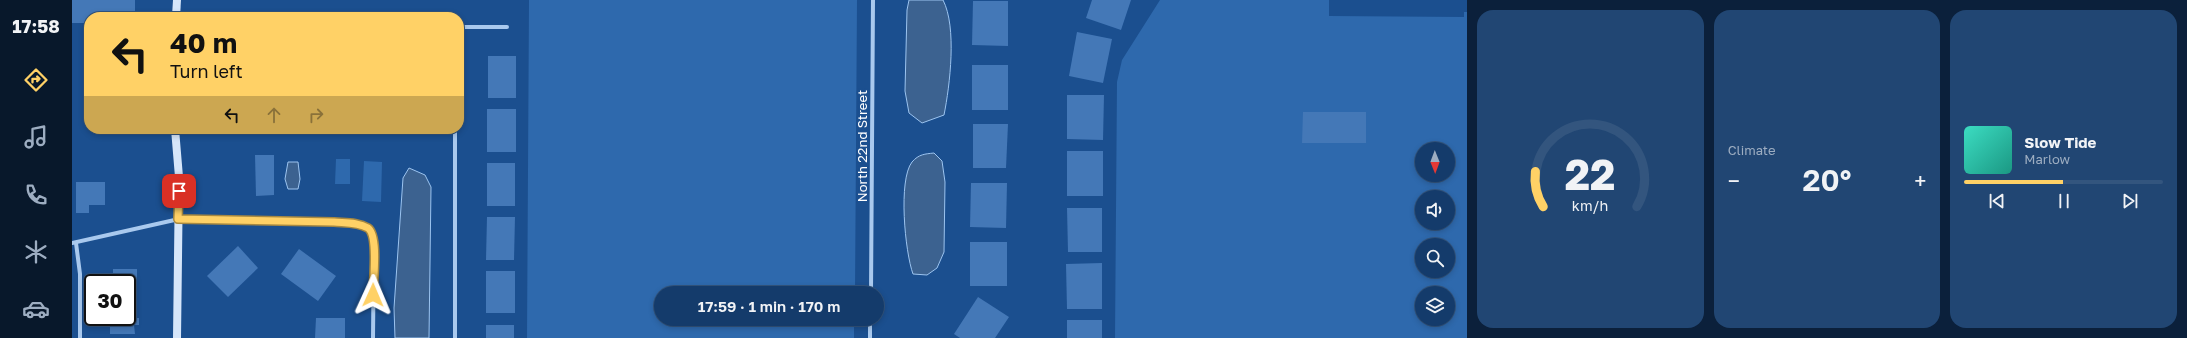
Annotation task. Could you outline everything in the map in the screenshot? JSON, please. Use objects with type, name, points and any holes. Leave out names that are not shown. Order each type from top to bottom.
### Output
[{"type":"street","points":[[176,12],[177,0]]},
{"type":"street","name":"North 22nd Street","points":[[871,286],[873,0]]},
{"type":"street","points":[[464,27],[507,27]]},
{"type":"street","points":[[175,134],[179,177],[177,338]]},
{"type":"street","points":[[455,134],[455,338]]},
{"type":"street","points":[[80,338],[80,274],[74,243],[178,219],[357,223],[368,228],[374,238],[373,338]]},
{"type":"street","points":[[870,326],[870,338]]},
{"type":"shaded area","points":[[529,0],[857,0],[855,286],[654,286],[654,326],[854,326],[854,338],[527,338]]},
{"type":"shaded area","points":[[909,0],[943,0],[950,25],[950,73],[944,115],[922,123],[909,113],[905,91],[907,10]]},
{"type":"shaded area","points":[[1160,0],[1329,0],[1329,16],[1464,17],[1464,12],[1467,12],[1467,338],[1115,338],[1117,82],[1122,60]]},
{"type":"shaded area","points":[[934,153],[942,161],[945,182],[944,252],[937,268],[927,275],[913,274],[905,234],[905,184],[912,162],[920,156]]},
{"type":"shaded area","points":[[336,159],[350,159],[350,184],[335,184]]},
{"type":"shaded area","points":[[364,161],[382,162],[381,202],[362,201]]},
{"type":"shaded area","points":[[288,162],[298,162],[300,179],[298,189],[288,189],[285,179]]},
{"type":"shaded area","points":[[409,168],[425,175],[431,187],[429,338],[395,338],[394,308],[403,178]]},
{"type":"building","points":[[72,0],[135,0],[135,12],[84,12],[84,23],[72,23]]},
{"type":"building","points":[[1092,0],[1131,0],[1121,30],[1086,18]]},
{"type":"building","points":[[973,1],[1008,1],[1008,46],[972,45]]},
{"type":"building","points":[[1077,32],[1112,39],[1103,83],[1069,76]]},
{"type":"building","points":[[488,56],[516,56],[516,98],[488,98]]},
{"type":"building","points":[[972,65],[1008,65],[1008,110],[972,110]]},
{"type":"building","points":[[1067,95],[1104,95],[1103,140],[1067,139]]},
{"type":"building","points":[[487,109],[516,109],[516,152],[487,152]]},
{"type":"building","points":[[1303,112],[1366,112],[1366,143],[1302,143]]},
{"type":"building","points":[[973,124],[1008,124],[1006,168],[973,168]]},
{"type":"building","points":[[1067,151],[1103,151],[1103,196],[1067,196]]},
{"type":"building","points":[[255,155],[274,155],[274,195],[256,196]]},
{"type":"building","points":[[487,163],[515,163],[515,206],[487,206]]},
{"type":"building","points":[[76,182],[105,182],[105,205],[89,205],[89,213],[76,213]]},
{"type":"building","points":[[971,183],[1007,183],[1006,228],[970,227]]},
{"type":"building","points":[[1067,208],[1102,208],[1102,252],[1068,252]]},
{"type":"building","points":[[487,217],[515,217],[514,260],[486,260]]},
{"type":"building","points":[[970,242],[1007,242],[1007,286],[970,286]]},
{"type":"building","points":[[238,246],[258,268],[228,297],[207,276]]},
{"type":"building","points":[[299,249],[336,276],[318,301],[281,274]]},
{"type":"building","points":[[1102,263],[1102,309],[1067,309],[1066,264]]},
{"type":"building","points":[[113,269],[137,269],[137,297],[136,274],[107,274],[113,273]]},
{"type":"building","points":[[486,271],[515,271],[515,313],[486,313]]},
{"type":"building","points":[[978,297],[1009,317],[995,338],[960,338],[954,334]]},
{"type":"building","points":[[136,318],[139,318],[139,325],[136,325]]},
{"type":"building","points":[[316,318],[345,318],[345,338],[315,338]]},
{"type":"building","points":[[1067,320],[1102,320],[1102,338],[1067,338]]},
{"type":"building","points":[[486,325],[514,325],[514,338],[486,338]]},
{"type":"building","points":[[110,326],[134,326],[135,334],[110,334]]},
{"type":"route","points":[[179,191],[178,219],[357,223],[368,228],[374,238],[373,295]]}]
